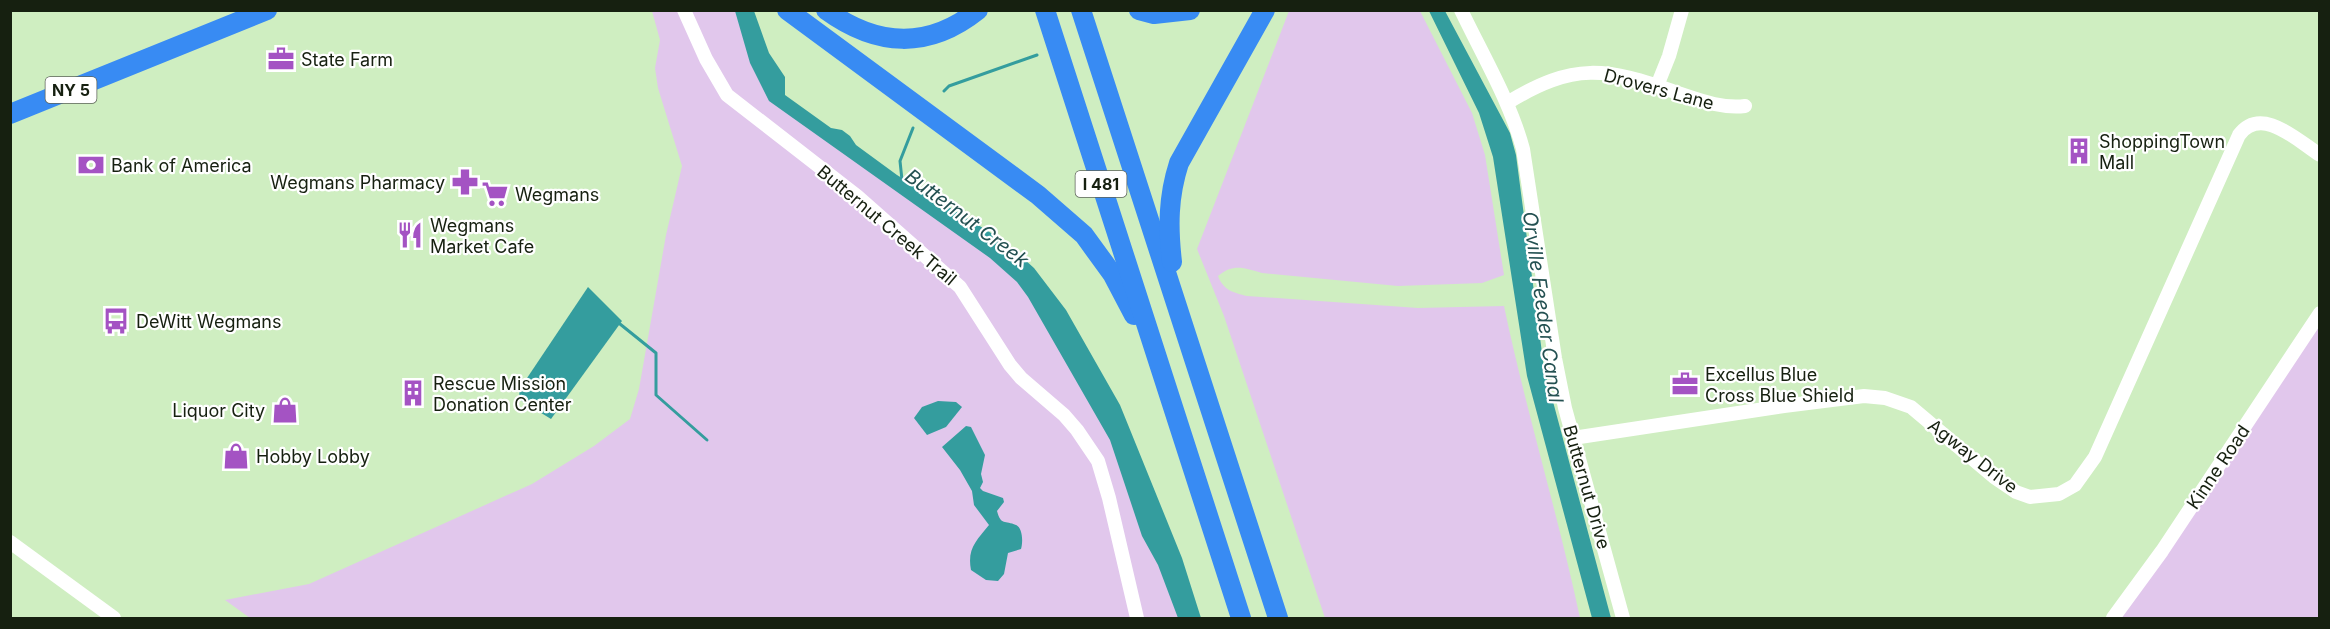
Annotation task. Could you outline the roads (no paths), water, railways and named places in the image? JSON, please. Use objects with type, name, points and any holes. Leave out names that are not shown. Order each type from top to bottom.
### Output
[{"type":"highway","points":[[787,10],[1074,224],[1103,258],[1156,358]]},
{"type":"highway","points":[[826,10],[837,19],[866,32],[879,36],[917,39],[938,35],[962,23],[978,10]]},
{"type":"highway","name":"I 481","points":[[1044,10],[1241,618]]},
{"type":"highway","name":"I 481","points":[[1081,10],[1278,618]]},
{"type":"highway","points":[[1139,10],[1154,14],[1190,10]]},
{"type":"highway","points":[[1176,300],[1168,227],[1168,212],[1174,179],[1184,152],[1265,10]]},
{"type":"highway","name":"NY 5","points":[[10,114],[266,11]]},
{"type":"street","name":"Butternut Creek Trail","points":[[684,10],[706,59],[727,95],[857,196],[960,287],[1010,365],[1077,430],[1098,461],[1137,618]]},
{"type":"street","name":"Butternut Drive","points":[[1461,10],[1507,103],[1523,149],[1555,358],[1573,438],[1623,618]]},
{"type":"street","points":[[1657,86],[1669,56],[1682,10]]},
{"type":"street","name":"Drovers Lane","points":[[1507,103],[1556,78],[1587,72],[1631,78],[1727,107],[1745,106]]},
{"type":"street","name":"Agway Drive","points":[[1573,438],[1784,406],[1864,396],[1885,398],[1911,406],[2003,484],[2016,492],[2030,497],[2059,494],[2075,485],[2095,457],[2166,295],[2239,135],[2246,125],[2254,122],[2266,123],[2281,129],[2319,155]]},
{"type":"street","name":"Kinne Road","points":[[2113,618],[2162,551],[2319,313]]},
{"type":"street","points":[[10,542],[114,618]]},
{"type":"water","points":[[735,11],[754,11],[769,53],[785,77],[785,95],[831,128],[842,130],[856,145],[897,175],[1004,241],[1034,268],[1066,310],[1120,405],[1182,558],[1201,618],[1178,618],[1158,565],[1142,536],[1110,440],[1028,297],[1017,282],[990,258],[769,101],[750,63]]},
{"type":"water","points":[[1429,11],[1445,11],[1510,133],[1516,155],[1544,368],[1611,618],[1592,618],[1527,376],[1493,157],[1479,113]]},
{"type":"water","points":[[588,287],[622,321],[551,419],[520,400],[519,390]]},
{"type":"water","points":[[938,401],[956,402],[962,407],[946,427],[927,435],[914,418],[922,407]]},
{"type":"water","points":[[966,426],[971,427],[985,455],[981,474],[983,482],[980,488],[1003,498],[1004,502],[997,511],[1000,519],[1016,525],[1021,532],[1021,549],[1008,553],[1004,574],[998,581],[986,580],[971,570],[972,551],[989,525],[974,505],[972,491],[960,470],[942,447]]},
{"type":"waterway","points":[[944,91],[949,86],[1037,55]]},
{"type":"waterway","name":"Butternut Creek","points":[[902,180],[900,161],[913,128]]},
{"type":"waterway","points":[[620,324],[656,353],[656,395],[707,440]]},
{"type":"place","name":"State Farm","points":[[281,59]]},
{"type":"place","name":"ShoppingTown Mall","points":[[2079,151]]},
{"type":"place","name":"Bank of America","points":[[91,165]]},
{"type":"place","name":"Wegmans Pharmacy","points":[[465,182]]},
{"type":"place","name":"Wegmans","points":[[495,194]]},
{"type":"place","name":"Wegmans Market Cafe","points":[[410,235]]},
{"type":"place","name":"DeWitt Wegmans","points":[[116,321]]},
{"type":"place","name":"Excellus Blue Cross Blue Shield","points":[[1685,384]]},
{"type":"place","name":"Rescue Mission Donation Center","points":[[413,393]]},
{"type":"place","name":"Liquor City","points":[[285,410]]},
{"type":"place","name":"Hobby Lobby","points":[[236,456]]},
{"type":"water label","name":"Orville Feeder Canal","points":[[1543,307]]}]
